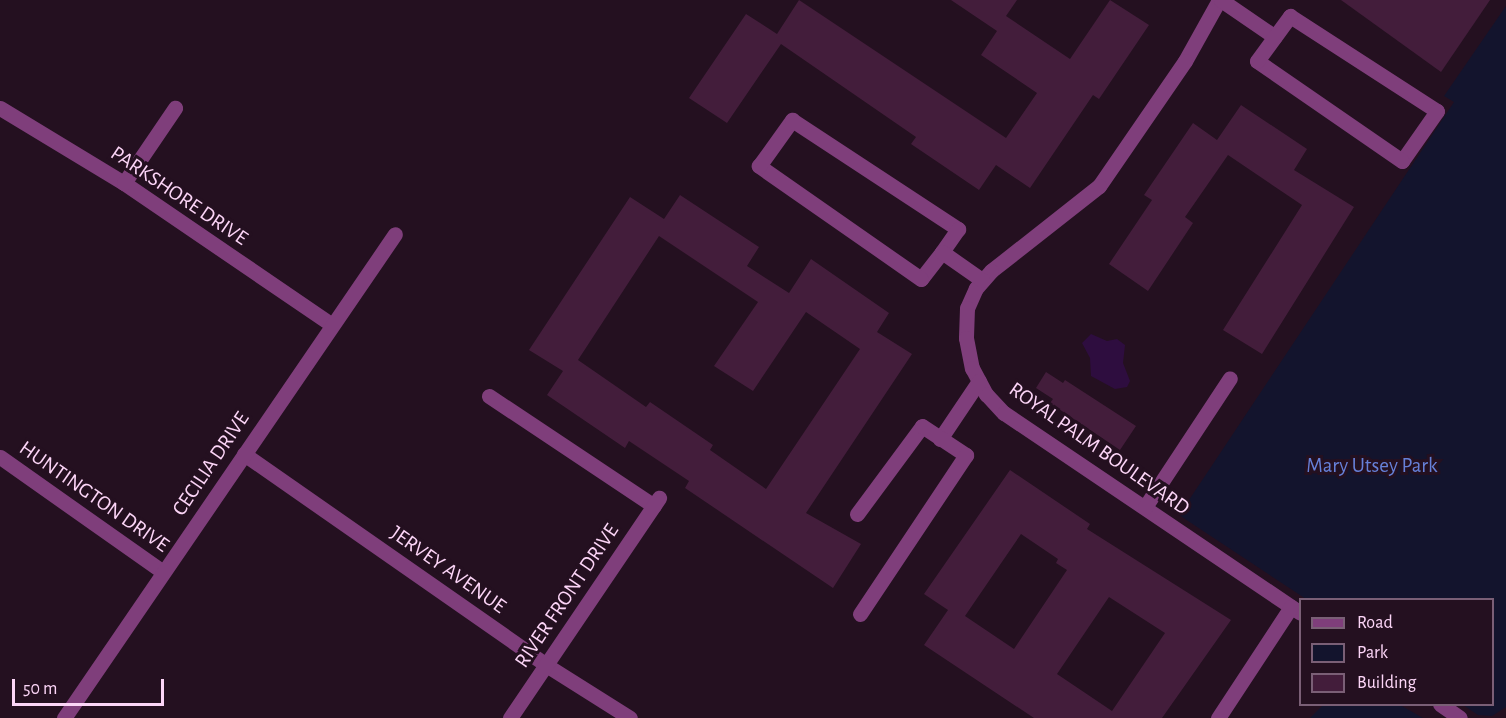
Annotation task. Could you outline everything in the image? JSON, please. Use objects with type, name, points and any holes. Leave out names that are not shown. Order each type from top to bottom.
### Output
[{"type":"street","points":[[1220,0],[1275,37]]},
{"type":"street","name":"ROYAL PALM BOULEVARD","points":[[1220,0],[1185,61],[1099,186],[982,280],[967,308],[966,338],[979,381],[1004,413],[1296,610]]},
{"type":"street","points":[[1290,16],[1437,111],[1402,161],[1257,60],[1275,37],[1290,16]]},
{"type":"street","name":"PARKSHORE DRIVE","points":[[0,108],[124,183],[331,324]]},
{"type":"street","points":[[124,183],[175,108]]},
{"type":"street","points":[[792,120],[958,229],[942,252],[921,279],[759,166],[792,120]]},
{"type":"street","name":"CECILIA DRIVE","points":[[64,718],[331,324],[395,234]]},
{"type":"street","points":[[942,252],[982,280]]},
{"type":"street","points":[[1145,507],[1230,378]]},
{"type":"street","points":[[940,439],[979,381]]},
{"type":"street","name":"RIVER FRONT DRIVE","points":[[489,396],[656,502],[510,718]]},
{"type":"street","points":[[857,514],[922,426],[966,455],[861,614]]},
{"type":"street","name":"JERVEY AVENUE","points":[[243,454],[546,664],[630,718]]},
{"type":"street","name":"HUNTINGTON DRIVE","points":[[0,457],[163,572]]},
{"type":"street","points":[[1218,718],[1296,610]]},
{"type":"street","points":[[1442,706],[1460,718]]},
{"type":"green space","name":"Mary Utsey Park","points":[[1506,6],[1506,707],[1492,716],[1478,715],[1464,706],[1494,706],[1494,598],[1304,598],[1179,515],[1454,102],[1444,96]]},
{"type":"green space","points":[[1322,706],[1402,706],[1423,718],[1310,718]]},
{"type":"shaded area","points":[[1091,334],[1107,341],[1117,339],[1125,345],[1123,363],[1130,381],[1127,387],[1115,389],[1091,376],[1090,358],[1082,343]]},
{"type":"building","points":[[799,0],[1006,138],[1037,93],[981,55],[997,31],[951,0],[1017,0],[1006,16],[1070,59],[1110,0],[1149,25],[1099,99],[1093,95],[1030,188],[996,165],[979,190],[911,144],[916,137],[781,44],[727,123],[689,98],[746,14],[777,34]]},
{"type":"building","points":[[1341,0],[1490,0],[1441,72]]},
{"type":"building","points":[[1241,105],[1307,149],[1294,170],[1354,207],[1262,354],[1223,330],[1302,205],[1228,155],[1185,217],[1193,223],[1148,291],[1109,264],[1152,200],[1144,195],[1193,123],[1217,140]]},
{"type":"building","points":[[680,195],[759,247],[747,266],[789,293],[811,259],[889,313],[877,332],[912,354],[806,513],[861,544],[833,588],[685,488],[689,481],[629,441],[625,448],[547,395],[563,371],[529,350],[630,197],[664,219]],"holes":[[[659,236],[758,302],[714,366],[753,391],[806,312],[860,349],[766,489],[710,450],[713,445],[650,402],[646,407],[578,360]]]},
{"type":"building","points":[[1046,372],[1063,383],[1065,380],[1136,426],[1120,450],[1050,403],[1053,399],[1036,388]]},
{"type":"building","points":[[1010,470],[1090,524],[1087,529],[1231,620],[1162,718],[1034,718],[924,645],[948,610],[924,594]],"holes":[[[1021,534],[1058,559],[1056,563],[1067,570],[1014,649],[965,616]],[[1109,597],[1165,633],[1112,711],[1057,674]]]}]
